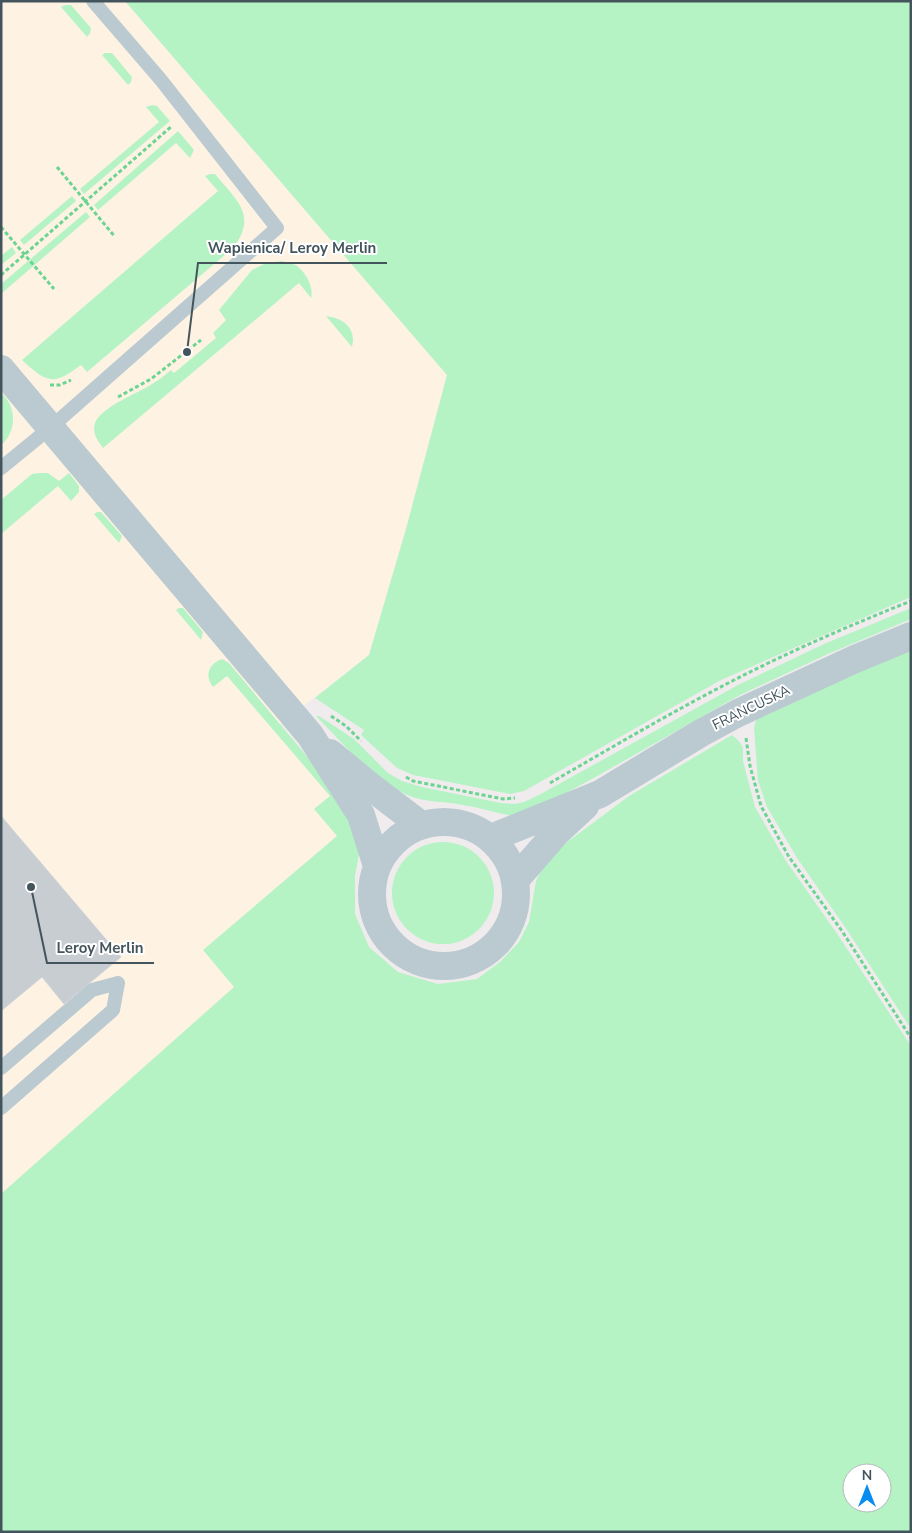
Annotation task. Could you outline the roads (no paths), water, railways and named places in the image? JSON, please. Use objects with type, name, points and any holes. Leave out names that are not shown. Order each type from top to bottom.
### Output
[{"type":"street","points":[[1,368],[310,736],[361,815],[377,866]]},
{"type":"street","name":"FRANCUSKA","points":[[491,838],[600,794],[701,733],[738,714],[855,659],[911,636]]},
{"type":"street","points":[[310,736],[371,787],[421,824]]},
{"type":"street","name":"FRANCUSKA","points":[[516,879],[556,833],[600,794]]},
{"type":"street","points":[[446,821],[470,825],[491,838],[507,857],[516,879],[516,904],[509,927],[494,947],[474,961],[450,966],[425,964],[403,954],[385,936],[374,914],[371,890],[377,866],[387,848],[402,834],[421,824],[446,821]]},
{"type":"lane","points":[[1,468],[50,428],[277,228],[187,112],[94,1]]},
{"type":"lane","points":[[1,1068],[92,990],[118,984],[113,1010],[1,1108]]},
{"type":"place","name":"Wapienica/ Leroy Merlin","points":[[187,352]]},
{"type":"place","name":"Leroy Merlin","points":[[31,887]]}]
